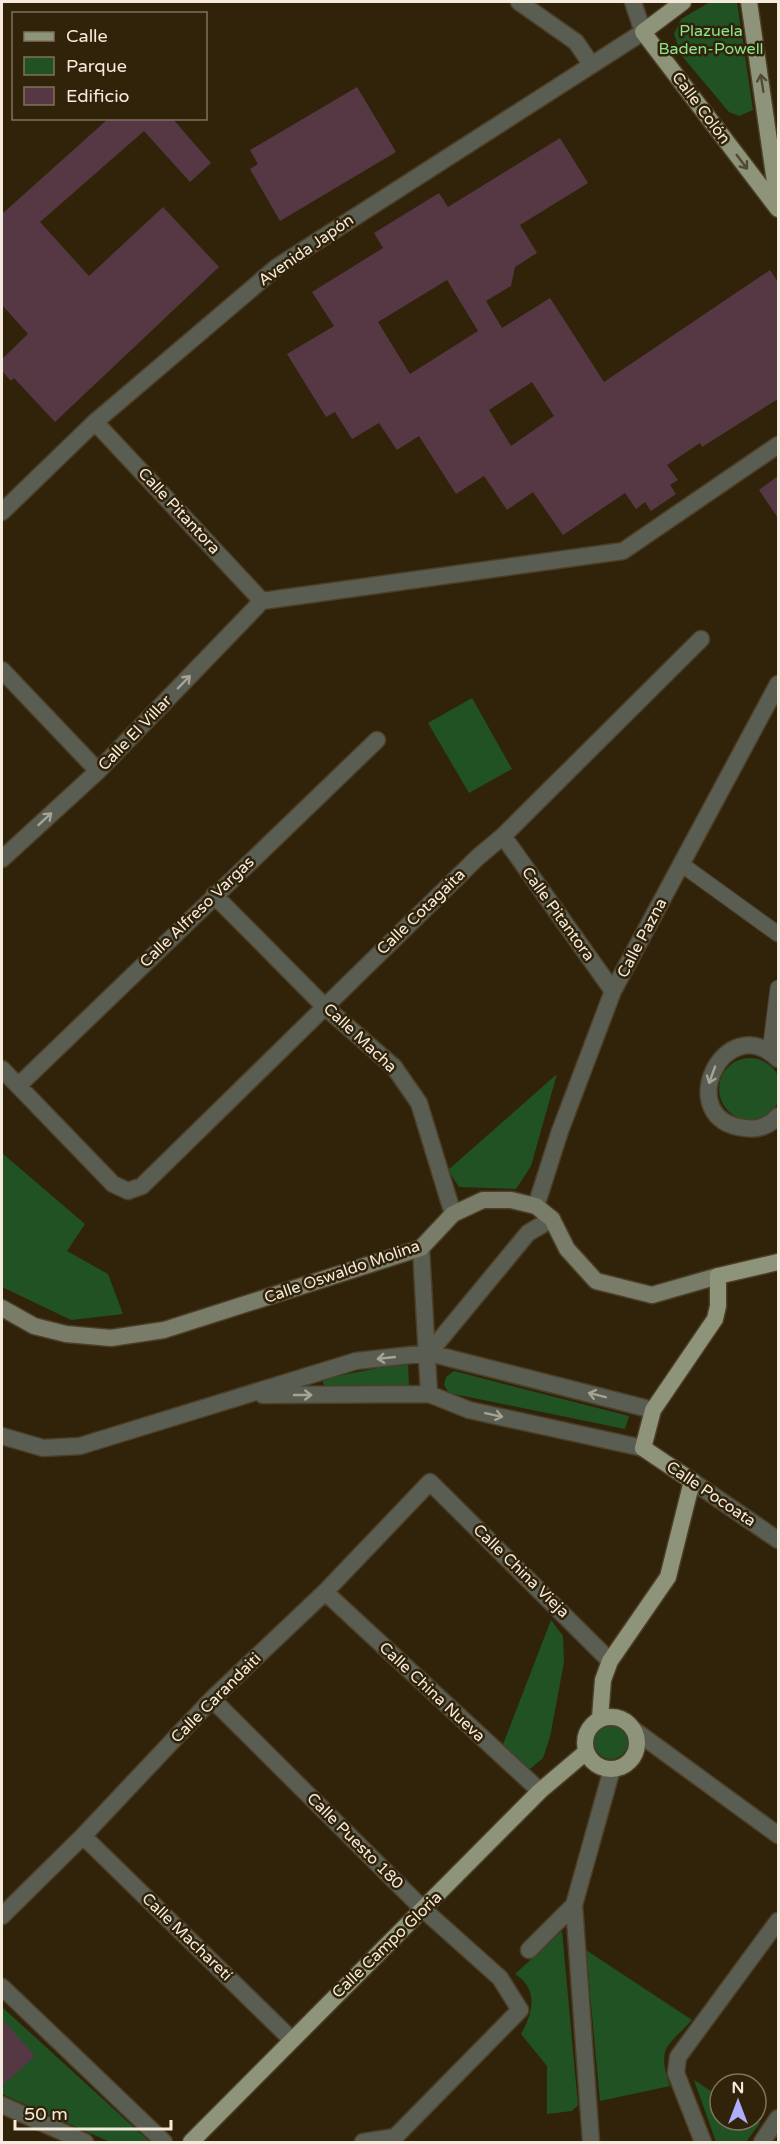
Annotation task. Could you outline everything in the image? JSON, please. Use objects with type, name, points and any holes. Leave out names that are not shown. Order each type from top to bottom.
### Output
[{"type":"main road","points":[[643,32],[683,2]]},
{"type":"main road","points":[[749,2],[778,203]]},
{"type":"main road","name":"Calle Colón","points":[[643,32],[778,209]]},
{"type":"main road","name":"Calle Oswaldo Molina","points":[[2,1308],[34,1326],[66,1334],[111,1338],[164,1330],[421,1248],[453,1214],[483,1200],[511,1200],[536,1206],[552,1219],[567,1249],[596,1281],[652,1295],[718,1276],[777,1264]]},
{"type":"main road","points":[[643,1448],[653,1410],[715,1319],[718,1306],[718,1276]]},
{"type":"main road","name":"Calle Pocoata","points":[[643,1448],[692,1481]]},
{"type":"main road","points":[[600,1718],[603,1680],[610,1661],[668,1577],[692,1481]]},
{"type":"main road","points":[[600,1718],[621,1718],[634,1730],[637,1747],[634,1755],[621,1767],[612,1769],[596,1765],[586,1752],[586,1736],[589,1728],[600,1718]]},
{"type":"main road","name":"Calle Campo Gloria","points":[[191,2142],[540,1791],[586,1752]]},
{"type":"street","points":[[519,2],[576,42],[591,64]]},
{"type":"street","name":"Calle Colón","points":[[633,2],[643,32]]},
{"type":"street","name":"Avenida Japón","points":[[2,512],[95,422],[277,267],[643,32]]},
{"type":"street","name":"Calle Pitantora","points":[[95,422],[262,601]]},
{"type":"street","points":[[262,601],[623,551],[778,445]]},
{"type":"street","name":"Calle El Villar","points":[[2,859],[98,771],[262,601]]},
{"type":"street","name":"Calle Cotagaita","points":[[19,1085],[113,1184],[128,1191],[142,1186],[478,857],[503,836],[701,639]]},
{"type":"street","points":[[2,670],[98,771]]},
{"type":"street","name":"Calle Pazna","points":[[536,1206],[614,991],[778,684]]},
{"type":"street","name":"Calle Alfreso Vargas","points":[[19,1085],[377,740]]},
{"type":"street","name":"Calle Pitantora","points":[[503,836],[614,991]]},
{"type":"street","points":[[681,864],[778,934]]},
{"type":"street","name":"Calle Macha","points":[[214,895],[325,1006],[394,1067],[419,1103],[453,1214]]},
{"type":"street","points":[[778,988],[774,1055],[757,1047],[742,1047],[724,1056],[711,1072],[708,1086],[710,1099],[721,1117],[739,1128],[764,1126],[778,1116]]},
{"type":"street","points":[[2,1069],[19,1085]]},
{"type":"street","points":[[429,1353],[528,1233],[552,1219]]},
{"type":"street","points":[[421,1248],[429,1353],[429,1394]]},
{"type":"street","points":[[2,1436],[44,1448],[80,1446],[356,1361],[429,1353],[653,1410]]},
{"type":"street","points":[[244,1395],[429,1394],[469,1410],[643,1448]]},
{"type":"street","name":"Calle Pocoata","points":[[692,1481],[778,1540]]},
{"type":"street","name":"Calle China Vieja","points":[[430,1482],[610,1661]]},
{"type":"street","name":"Calle Carandaiti","points":[[2,1916],[83,1836],[212,1700],[325,1592],[430,1482]]},
{"type":"street","name":"Calle China Nueva","points":[[325,1592],[540,1791]]},
{"type":"street","name":"Calle Puesto 180","points":[[212,1700],[424,1910],[500,1977],[520,2010],[395,2137],[363,2142]]},
{"type":"street","points":[[634,1730],[778,1835]]},
{"type":"street","points":[[591,2142],[574,1905],[612,1769]]},
{"type":"street","name":"Calle Macharetí","points":[[83,1836],[291,2039]]},
{"type":"street","points":[[530,1950],[574,1905]]},
{"type":"street","points":[[702,2142],[676,2073],[678,2057],[778,1920]]},
{"type":"street","points":[[2,1987],[164,2142]]},
{"type":"street","points":[[2,2105],[85,2142]]},
{"type":"street","points":[[762,2142],[778,2118]]},
{"type":"green space","name":"Plazuela Baden-Powell","points":[[710,2],[737,2],[753,110],[739,116],[729,112],[682,56],[674,34],[681,19]]},
{"type":"green space","points":[[472,698],[512,769],[469,793],[428,723]]},
{"type":"green space","points":[[750,1058],[767,1063],[772,1067],[776,1072],[781,1089],[776,1106],[772,1111],[767,1115],[750,1120],[733,1115],[728,1111],[724,1106],[719,1089],[724,1072],[728,1067],[733,1063]]},
{"type":"green space","points":[[557,1074],[531,1166],[516,1189],[459,1187],[448,1170]]},
{"type":"green space","points":[[2,1153],[85,1224],[67,1251],[108,1274],[123,1314],[71,1320],[2,1287]]},
{"type":"green space","points":[[408,1362],[409,1385],[325,1386],[323,1383],[323,1379]]},
{"type":"green space","points":[[454,1371],[629,1416],[625,1429],[449,1393],[444,1385],[446,1377]]},
{"type":"green space","points":[[551,1620],[563,1636],[564,1662],[550,1737],[543,1758],[530,1769],[502,1747]]},
{"type":"green space","points":[[611,1725],[623,1730],[628,1742],[623,1754],[611,1759],[599,1754],[594,1742],[599,1730]]},
{"type":"green space","points":[[562,1931],[578,2105],[572,2111],[547,2114],[547,2066],[521,2034],[531,2010],[531,1994],[523,1980],[515,1974]]},
{"type":"green space","points":[[586,1950],[692,2020],[670,2043],[664,2055],[670,2086],[600,2101]]},
{"type":"green space","points":[[2,2007],[150,2142],[110,2142],[2,2094]]},
{"type":"green space","points":[[694,2080],[708,2089],[708,2119]]},
{"type":"green space","points":[[712,2132],[753,2132],[746,2142],[716,2142]]},
{"type":"building","points":[[357,87],[396,152],[280,221],[250,169],[258,164],[250,150]]},
{"type":"building","points":[[107,120],[174,120],[211,163],[190,182],[144,131],[40,222],[89,276],[163,207],[219,267],[55,422],[14,378],[11,381],[2,371],[2,359],[28,334],[2,305],[2,214]]},
{"type":"building","points":[[560,138],[588,183],[520,225],[537,253],[515,267],[511,286],[486,301],[502,328],[550,298],[604,382],[770,270],[778,282],[778,399],[702,447],[700,443],[667,465],[678,480],[670,485],[676,494],[651,511],[645,502],[636,509],[625,493],[563,535],[533,492],[507,510],[484,476],[456,494],[419,436],[397,450],[379,423],[352,439],[335,412],[326,417],[287,354],[334,326],[312,292],[383,248],[374,233],[439,193],[448,207]],"holes":[[[447,280],[478,331],[410,374],[378,322]],[[532,382],[554,416],[511,446],[489,410]]]},
{"type":"building","points":[[778,476],[778,518],[759,490]]},
{"type":"building","points":[[2,2019],[35,2056],[2,2086]]}]
